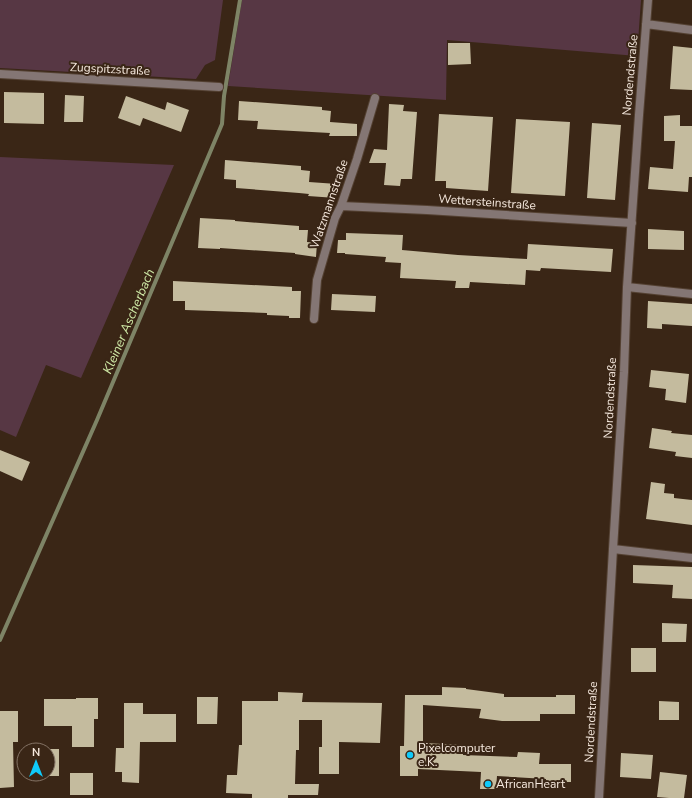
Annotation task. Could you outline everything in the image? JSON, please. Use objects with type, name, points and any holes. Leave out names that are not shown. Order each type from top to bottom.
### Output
[{"type":"street","name":"Nordendstraße","points":[[599,798],[624,372],[627,287],[648,0]]},
{"type":"street","points":[[646,24],[692,30]]},
{"type":"street","name":"Zugspitzstraße","points":[[0,74],[219,87]]},
{"type":"street","name":"Watzmannstraße","points":[[314,319],[317,280],[335,218],[357,159],[375,98]]},
{"type":"street","name":"Wettersteinstraße","points":[[340,206],[632,223]]},
{"type":"street","points":[[627,287],[692,294]]},
{"type":"street","points":[[613,549],[692,558]]},
{"type":"shaded area","points":[[0,0],[223,0],[215,60],[205,65],[196,79],[0,68]]},
{"type":"shaded area","points":[[242,0],[641,0],[637,56],[447,40],[446,100],[228,86]]},
{"type":"shaded area","points":[[0,157],[174,165],[81,378],[46,365],[16,437],[0,430]]},
{"type":"building","points":[[448,43],[470,43],[471,64],[448,65]]},
{"type":"building","points":[[673,46],[692,48],[692,90],[670,89]]},
{"type":"building","points":[[4,92],[44,93],[44,124],[4,123]]},
{"type":"building","points":[[65,95],[84,96],[83,122],[64,122]]},
{"type":"building","points":[[126,96],[165,110],[167,102],[189,110],[181,132],[143,118],[140,126],[118,118]]},
{"type":"building","points":[[239,101],[322,107],[322,110],[331,111],[330,122],[357,124],[357,136],[329,136],[330,133],[257,129],[258,121],[238,120]]},
{"type":"building","points":[[389,104],[404,105],[403,111],[417,112],[412,179],[401,179],[400,186],[384,185],[386,163],[369,163],[374,149],[387,150]]},
{"type":"building","points":[[439,114],[493,117],[488,191],[446,188],[446,181],[435,181]]},
{"type":"building","points":[[680,115],[680,126],[692,126],[692,177],[689,177],[688,192],[648,189],[650,167],[673,169],[675,141],[664,141],[664,116]]},
{"type":"building","points":[[516,119],[570,122],[565,196],[511,193]]},
{"type":"building","points":[[592,123],[621,125],[615,200],[587,198]]},
{"type":"building","points":[[225,160],[301,166],[301,170],[310,171],[309,182],[337,184],[336,198],[308,196],[309,194],[299,193],[236,188],[236,180],[224,179]]},
{"type":"building","points":[[200,218],[299,226],[299,230],[308,230],[307,242],[317,243],[316,257],[295,253],[198,248]]},
{"type":"building","points":[[648,229],[684,231],[684,250],[648,249]]},
{"type":"building","points":[[346,233],[403,235],[402,250],[458,255],[527,259],[528,244],[613,249],[611,272],[541,268],[540,271],[526,270],[525,285],[470,282],[469,288],[455,288],[456,281],[400,278],[401,263],[385,262],[386,257],[337,253],[338,240],[346,240]]},
{"type":"building","points":[[173,281],[292,287],[292,291],[301,291],[300,318],[267,315],[267,313],[185,310],[185,301],[173,301]]},
{"type":"building","points":[[332,294],[376,296],[375,312],[331,310]]},
{"type":"building","points":[[648,301],[692,304],[692,326],[662,324],[662,329],[647,328]]},
{"type":"building","points":[[651,370],[689,374],[686,403],[665,400],[666,389],[649,387]]},
{"type":"building","points":[[652,428],[672,431],[671,433],[692,435],[692,458],[675,456],[676,452],[649,448]]},
{"type":"building","points":[[0,450],[30,462],[22,481],[0,471]]},
{"type":"building","points":[[651,482],[665,484],[664,493],[674,494],[674,498],[692,500],[692,525],[646,519]]},
{"type":"building","points":[[633,565],[692,567],[692,599],[672,598],[673,585],[633,583]]},
{"type":"building","points":[[662,623],[687,624],[686,642],[662,642]]},
{"type":"building","points":[[631,648],[656,648],[656,672],[631,672]]},
{"type":"building","points":[[442,687],[466,688],[504,694],[504,697],[556,697],[556,695],[575,695],[575,714],[540,714],[540,721],[502,721],[479,718],[481,709],[423,705],[423,743],[463,745],[463,755],[517,757],[518,752],[540,753],[539,764],[571,764],[571,782],[546,782],[546,779],[497,776],[496,789],[480,789],[481,772],[418,769],[418,776],[400,776],[400,746],[404,746],[405,695],[442,695]]},
{"type":"building","points":[[278,692],[303,693],[302,702],[382,703],[380,743],[339,742],[339,774],[319,774],[319,747],[322,747],[322,720],[299,720],[299,750],[296,750],[295,784],[319,784],[318,795],[288,795],[288,798],[252,798],[252,794],[226,793],[227,775],[237,775],[239,745],[242,745],[242,701],[278,701]]},
{"type":"building","points":[[197,697],[218,697],[217,724],[197,724]]},
{"type":"building","points":[[98,698],[98,719],[94,719],[94,747],[72,747],[72,726],[44,726],[44,699]]},
{"type":"building","points":[[659,701],[679,702],[679,720],[659,720]]},
{"type":"building","points":[[124,703],[143,703],[143,714],[176,714],[176,742],[140,742],[139,783],[122,782],[122,772],[115,772],[116,748],[124,748]]},
{"type":"building","points":[[0,711],[18,711],[18,742],[13,742],[14,787],[0,788]]},
{"type":"building","points":[[56,749],[59,749],[59,776],[56,776]]},
{"type":"building","points":[[621,753],[653,755],[651,779],[620,777]]},
{"type":"building","points":[[660,772],[687,775],[684,798],[657,797]]},
{"type":"building","points":[[70,773],[93,773],[93,795],[70,795]]},
{"type":"waterway","name":"Kleiner Ascherbach","points":[[0,640],[97,420],[222,124],[224,96],[240,0]]},
{"type":"place","name":"Pixelcomputer e.K.","points":[[410,755]]},
{"type":"place","name":"AfricanHeart","points":[[488,784]]}]
